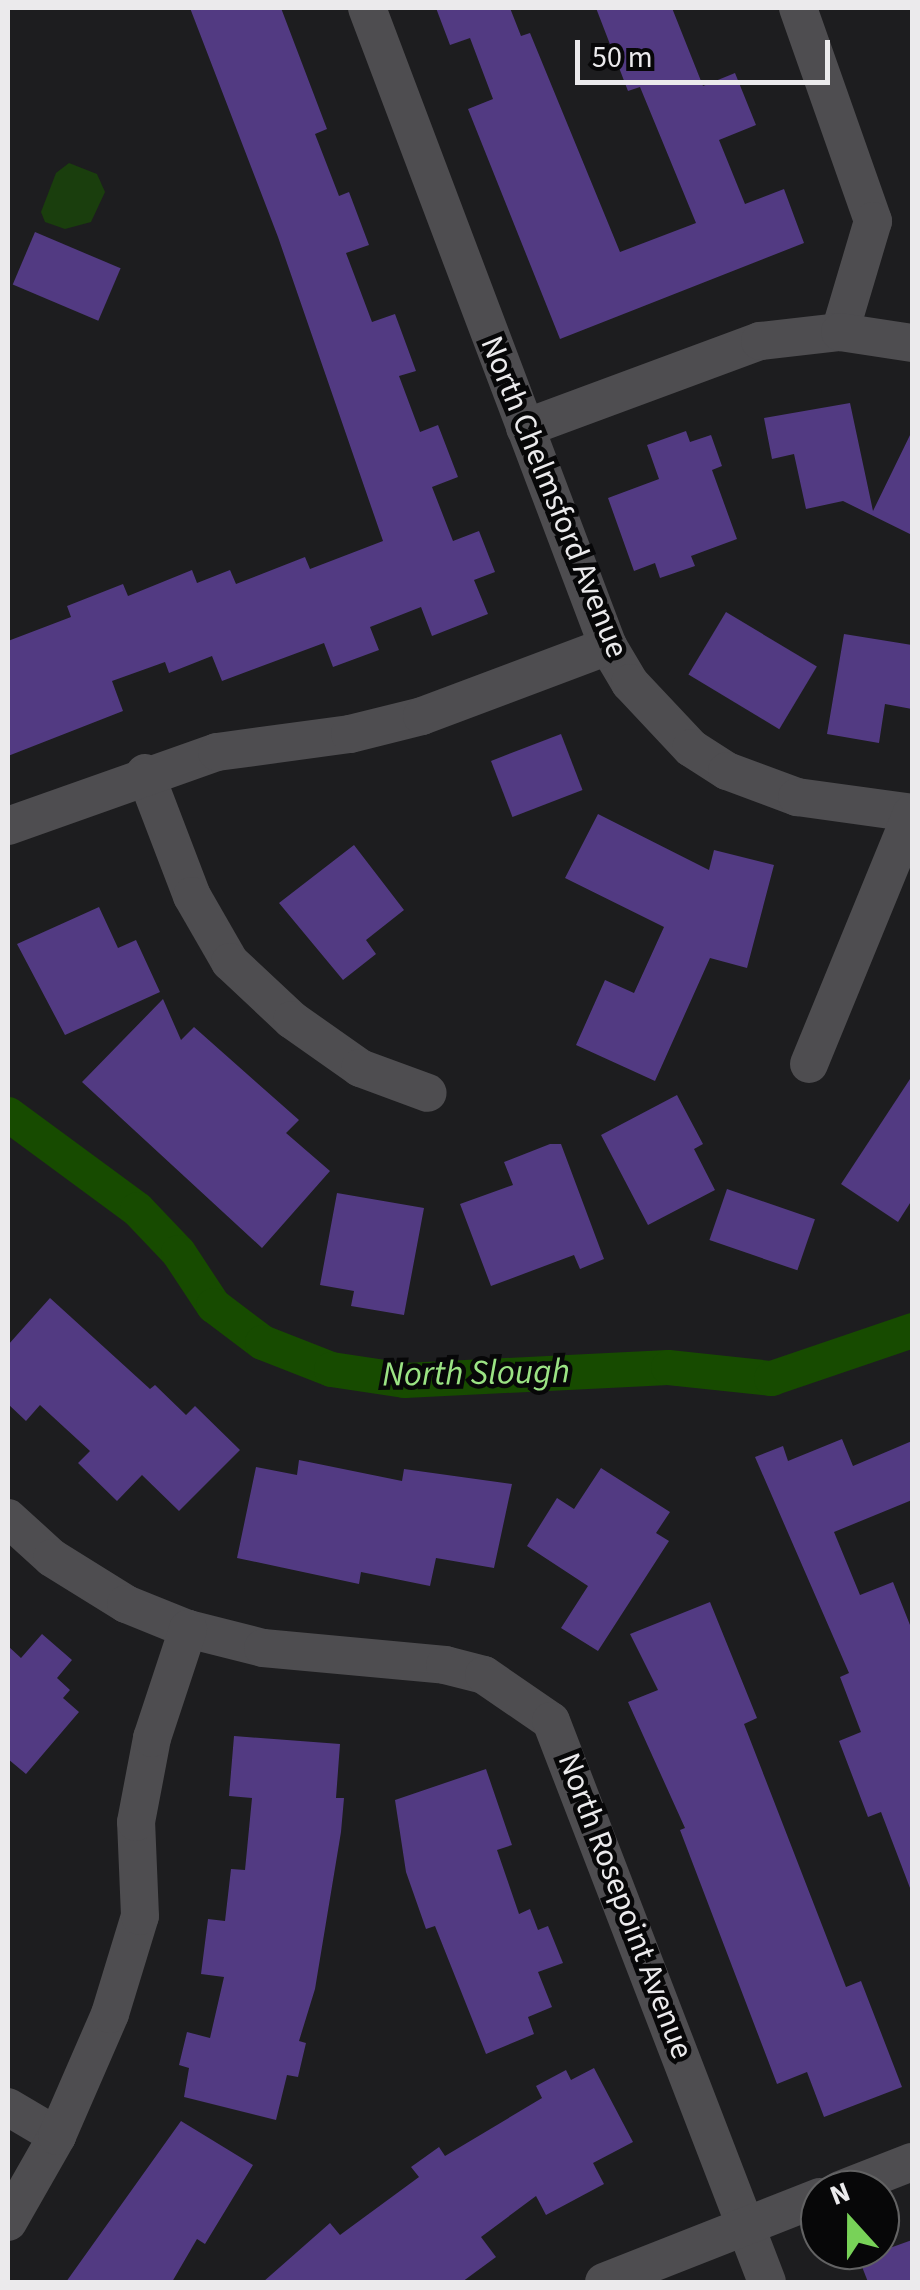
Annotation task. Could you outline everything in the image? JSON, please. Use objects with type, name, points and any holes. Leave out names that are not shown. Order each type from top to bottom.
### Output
[{"type":"street","name":"North Chelmsford Avenue","points":[[367,8],[608,646],[654,714],[726,771],[797,797],[912,813]]},
{"type":"street","points":[[798,8],[873,221],[840,332]]},
{"type":"street","points":[[525,428],[741,347],[840,332],[912,343]]},
{"type":"street","points":[[8,826],[145,773],[217,752],[422,716],[608,646]]},
{"type":"street","points":[[145,773],[192,896],[230,962],[292,1020],[360,1068],[428,1093]]},
{"type":"street","points":[[809,1064],[912,813]]},
{"type":"street","name":"North Rosepoint Avenue","points":[[8,1518],[52,1558],[126,1604],[188,1628],[262,1648],[445,1665],[484,1675],[552,1721],[767,2282]]},
{"type":"street","points":[[8,2222],[57,2136],[110,2014],[140,1916],[136,1822],[152,1738],[188,1628]]},
{"type":"street","points":[[8,2107],[57,2136]]},
{"type":"street","points":[[604,2282],[800,2205]]},
{"type":"green space","points":[[69,163],[97,174],[105,192],[91,222],[65,229],[45,222],[41,212],[56,173]]},
{"type":"building","points":[[190,8],[281,8],[327,129],[315,134],[339,196],[349,192],[369,245],[346,253],[372,322],[395,314],[416,371],[399,376],[420,432],[438,425],[458,477],[432,487],[453,541],[479,531],[495,572],[474,580],[488,614],[432,636],[421,607],[370,627],[379,650],[333,667],[324,643],[222,681],[212,656],[169,673],[165,662],[112,681],[123,711],[8,756],[8,641],[71,617],[67,606],[123,584],[128,596],[192,570],[197,583],[230,570],[236,584],[305,557],[310,569],[383,541],[278,237]]},
{"type":"building","points":[[436,8],[510,8],[521,36],[530,33],[620,252],[696,223],[640,87],[628,91],[596,8],[672,8],[703,86],[735,73],[756,125],[719,140],[745,204],[784,189],[804,243],[560,339],[468,109],[493,99],[470,38],[450,45]]},
{"type":"building","points":[[35,232],[121,268],[98,321],[13,284]]},
{"type":"building","points":[[850,403],[873,511],[912,431],[912,535],[843,501],[806,509],[794,454],[772,459],[764,418]]},
{"type":"building","points":[[686,431],[690,442],[711,435],[722,466],[712,470],[737,539],[691,556],[695,566],[660,578],[655,563],[634,571],[608,498],[659,479],[647,445]]},
{"type":"building","points":[[726,612],[817,667],[779,729],[688,675]]},
{"type":"building","points":[[844,634],[912,645],[912,709],[885,704],[879,743],[827,734]]},
{"type":"building","points":[[561,734],[583,790],[512,817],[491,761]]},
{"type":"building","points":[[598,814],[709,870],[714,850],[774,865],[747,968],[710,958],[655,1081],[576,1045],[605,980],[634,993],[664,927],[565,878]]},
{"type":"building","points":[[354,845],[404,910],[366,940],[376,954],[343,980],[279,903]]},
{"type":"building","points":[[99,907],[118,948],[136,940],[160,992],[65,1035],[17,944]]},
{"type":"building","points":[[163,999],[181,1040],[194,1027],[299,1120],[286,1133],[330,1171],[262,1248],[82,1082]]},
{"type":"building","points":[[912,1076],[912,1200],[898,1222],[841,1184]]},
{"type":"building","points":[[677,1095],[703,1144],[694,1149],[715,1190],[648,1225],[601,1135]]},
{"type":"building","points":[[550,1144],[561,1144],[604,1259],[580,1269],[574,1255],[491,1286],[460,1204],[513,1185],[504,1162]]},
{"type":"building","points":[[727,1189],[815,1219],[797,1270],[709,1240]]},
{"type":"building","points":[[337,1193],[424,1208],[404,1315],[351,1306],[354,1291],[320,1285]]},
{"type":"building","points":[[50,1298],[150,1389],[155,1385],[186,1415],[195,1406],[240,1450],[179,1511],[142,1475],[117,1501],[78,1463],[90,1451],[40,1405],[26,1421],[8,1404],[8,1345]]},
{"type":"building","points":[[842,1439],[853,1466],[912,1441],[912,1500],[834,1532],[860,1595],[893,1582],[912,1630],[910,1888],[881,1812],[868,1817],[839,1741],[861,1732],[840,1677],[849,1673],[755,1457],[783,1446],[788,1461]]},
{"type":"building","points":[[299,1460],[402,1481],[404,1469],[512,1484],[494,1568],[436,1558],[430,1586],[361,1572],[359,1584],[237,1558],[256,1467],[297,1475]]},
{"type":"building","points":[[601,1468],[670,1512],[656,1533],[669,1541],[598,1651],[561,1628],[588,1586],[527,1546],[557,1498],[574,1509]]},
{"type":"building","points":[[710,1602],[757,1718],[744,1724],[846,1987],[861,1981],[902,2087],[824,2117],[807,2072],[777,2084],[680,1830],[685,1828],[628,1702],[658,1690],[630,1634]]},
{"type":"building","points":[[42,1634],[72,1660],[57,1678],[70,1690],[63,1698],[79,1712],[26,1774],[8,1759],[8,1646],[21,1658]]},
{"type":"building","points":[[234,1736],[340,1744],[336,1798],[344,1798],[341,1832],[315,1989],[299,2041],[306,2043],[298,2077],[287,2075],[276,2120],[184,2097],[189,2068],[179,2065],[187,2032],[210,2038],[224,1977],[201,1974],[208,1919],[225,1921],[231,1869],[245,1870],[252,1798],[229,1796]]},
{"type":"building","points":[[486,1769],[512,1845],[497,1850],[519,1914],[530,1909],[538,1930],[548,1926],[563,1963],[538,1972],[552,2007],[528,2017],[534,2034],[486,2054],[435,1926],[426,1929],[406,1872],[395,1800]]},
{"type":"building","points":[[594,2068],[633,2142],[593,2163],[604,2184],[546,2215],[536,2196],[481,2237],[496,2257],[462,2282],[263,2282],[330,2223],[340,2235],[419,2177],[411,2167],[439,2147],[445,2156],[542,2098],[536,2086],[566,2070],[571,2080]]},
{"type":"building","points":[[181,2121],[253,2165],[205,2244],[197,2239],[172,2282],[66,2282]]},
{"type":"building","points":[[912,2240],[912,2282],[868,2282],[863,2270],[900,2270],[900,2244]]},
{"type":"waterway","name":"North Slough","points":[[8,1114],[137,1209],[178,1252],[213,1305],[262,1342],[331,1369],[404,1380],[668,1367],[771,1378],[912,1330]]}]
